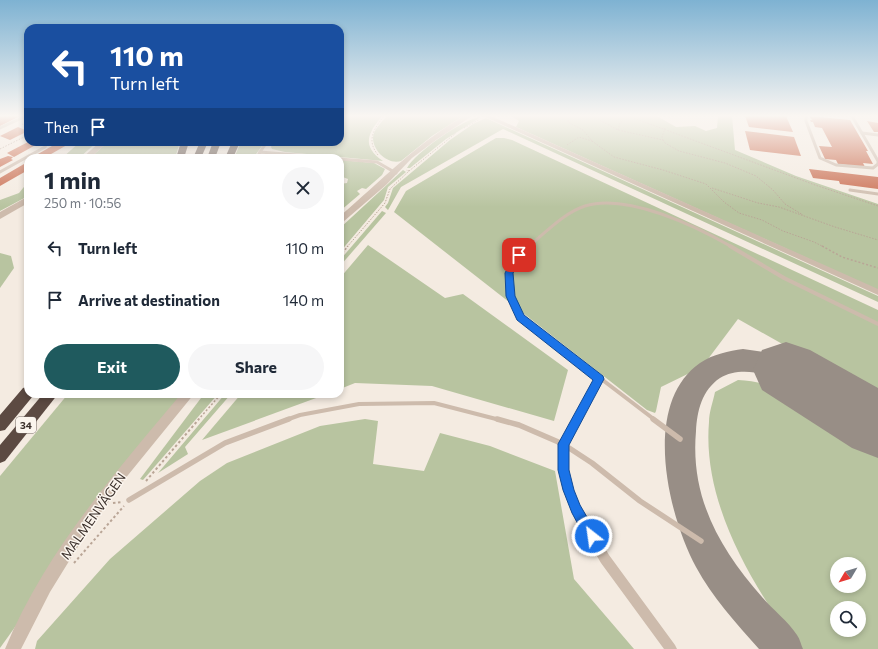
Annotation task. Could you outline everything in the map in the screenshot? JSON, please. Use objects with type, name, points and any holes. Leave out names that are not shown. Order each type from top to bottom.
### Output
[{"type":"highway","name":"34","points":[[0,425],[24,397]]},
{"type":"highway","name":"34","points":[[0,456],[48,398]]},
{"type":"street","points":[[90,154],[99,146]]},
{"type":"street","points":[[344,217],[425,146]]},
{"type":"street","points":[[552,146],[878,292]]},
{"type":"street","points":[[394,172],[406,170],[420,150]]},
{"type":"street","points":[[0,216],[24,202]]},
{"type":"street","name":"MALMENVÄGEN","points":[[13,649],[47,583],[83,526],[125,470],[185,398]]},
{"type":"street","points":[[563,444],[564,470],[568,490],[576,509],[605,559],[671,649]]},
{"type":"lane","points":[[32,154],[45,146]]},
{"type":"lane","points":[[260,152],[264,146]]},
{"type":"lane","points":[[815,146],[820,158],[832,164],[867,169],[876,166],[878,161],[870,146]]},
{"type":"lane","points":[[260,152],[284,154]]},
{"type":"lane","points":[[0,172],[24,159]]},
{"type":"lane","points":[[344,159],[376,162],[394,172]]},
{"type":"lane","points":[[850,190],[878,194]]},
{"type":"lane","points":[[680,439],[599,379],[520,317],[511,296],[509,273],[519,255],[565,217],[585,206],[611,203],[639,207],[665,215],[723,242],[784,278],[878,324]]},
{"type":"lane","points":[[563,444],[599,379]]},
{"type":"lane","points":[[129,500],[225,443],[300,415],[359,404],[434,402],[519,425],[563,444],[592,463],[640,501],[701,541]]},
{"type":"path","points":[[372,146],[380,158]]},
{"type":"path","points":[[344,251],[385,203],[390,189],[406,170],[438,146]]},
{"type":"path","points":[[560,150],[565,146]]},
{"type":"path","points":[[599,146],[614,157],[663,170],[706,184],[724,202],[739,213],[762,220],[783,231],[814,242],[842,257],[878,268]]},
{"type":"path","points":[[670,146],[686,154],[725,163],[756,176],[773,190],[785,204],[806,217]]},
{"type":"path","points":[[714,146],[843,195],[878,206]]},
{"type":"path","points":[[711,188],[758,203],[779,207],[878,240]]},
{"type":"path","points":[[144,483],[218,398]]},
{"type":"path","points":[[116,497],[111,503],[129,500]]},
{"type":"path","points":[[69,569],[129,500]]},
{"type":"path","points":[[72,561],[76,554]]},
{"type":"green space","points":[[75,146],[92,146],[84,154],[66,154]]},
{"type":"green space","points":[[103,146],[179,146],[176,154],[94,154]]},
{"type":"green space","points":[[239,146],[262,146],[256,154],[236,154]]},
{"type":"green space","points":[[370,146],[383,161],[344,157],[344,154],[307,154],[285,152],[272,149],[271,147]]},
{"type":"green space","points":[[375,146],[419,146],[401,161],[396,162],[386,159],[378,152]]},
{"type":"green space","points":[[429,146],[437,146],[410,168],[407,168],[412,162]]},
{"type":"green space","points":[[443,146],[473,146],[401,187],[388,210],[385,207],[388,203],[393,188]]},
{"type":"green space","points":[[482,146],[526,146],[878,310],[878,398],[738,319],[702,367],[661,387],[655,413],[647,410],[394,212],[406,191]]},
{"type":"green space","points":[[540,146],[548,146],[878,296],[878,302]]},
{"type":"green space","points":[[559,146],[735,146],[735,150],[796,176],[878,204],[878,290]]},
{"type":"green space","points":[[344,160],[374,163],[385,169],[382,175],[366,189],[362,188],[357,191],[360,194],[344,208],[344,183],[347,183],[348,179],[344,178]]},
{"type":"green space","points":[[403,170],[406,172],[388,187],[384,200],[344,247],[344,224]]},
{"type":"green space","points":[[24,187],[24,198],[0,211],[0,200],[19,193]]},
{"type":"green space","points":[[382,211],[386,213],[344,261],[344,255]]},
{"type":"green space","points":[[368,245],[445,298],[463,294],[568,370],[554,421],[432,386],[355,383],[344,387],[344,273]]},
{"type":"green space","points":[[0,253],[11,256],[14,268],[0,288]]},
{"type":"green space","points":[[738,380],[765,384],[774,388],[878,452],[878,649],[800,649],[782,625],[749,572],[734,543],[722,513],[714,483],[709,453],[710,411],[715,392]]},
{"type":"green space","points":[[65,398],[179,398],[0,648],[0,476]]},
{"type":"green space","points":[[201,398],[215,398],[143,480],[140,479]]},
{"type":"green space","points":[[222,398],[228,398],[185,447],[188,454],[158,473]]},
{"type":"green space","points":[[238,398],[316,398],[202,440]]},
{"type":"green space","points":[[365,419],[378,421],[373,464],[424,471],[440,433],[490,446],[555,471],[574,579],[634,649],[35,649],[37,641],[110,559],[200,481],[227,463],[320,426]]},
{"type":"building","points":[[20,146],[33,146],[14,157],[7,153]]},
{"type":"building","points":[[51,146],[65,146],[51,154],[38,154]]},
{"type":"building","points":[[749,146],[797,146],[801,156],[750,150]]},
{"type":"building","points":[[819,146],[865,146],[868,151],[866,151],[873,164],[863,163],[865,167],[838,164],[836,160],[825,159]]},
{"type":"building","points":[[8,156],[13,157],[11,159],[13,160],[0,167],[0,159]]},
{"type":"building","points":[[24,164],[24,172],[0,186],[0,178]]},
{"type":"building","points":[[809,169],[878,177],[878,189],[840,184],[839,181],[813,178]]},
{"type":"taxiway","points":[[784,649],[738,597],[708,555],[696,528],[688,504],[681,465],[680,440],[682,417],[688,397],[698,382],[710,370],[725,363],[743,361],[764,363],[786,370]]},
{"type":"runway","points":[[786,370],[878,425]]},
{"type":"route","points":[[519,255],[509,273],[511,296],[520,317],[599,379],[563,444],[564,470],[568,490],[576,509],[592,536]]}]
